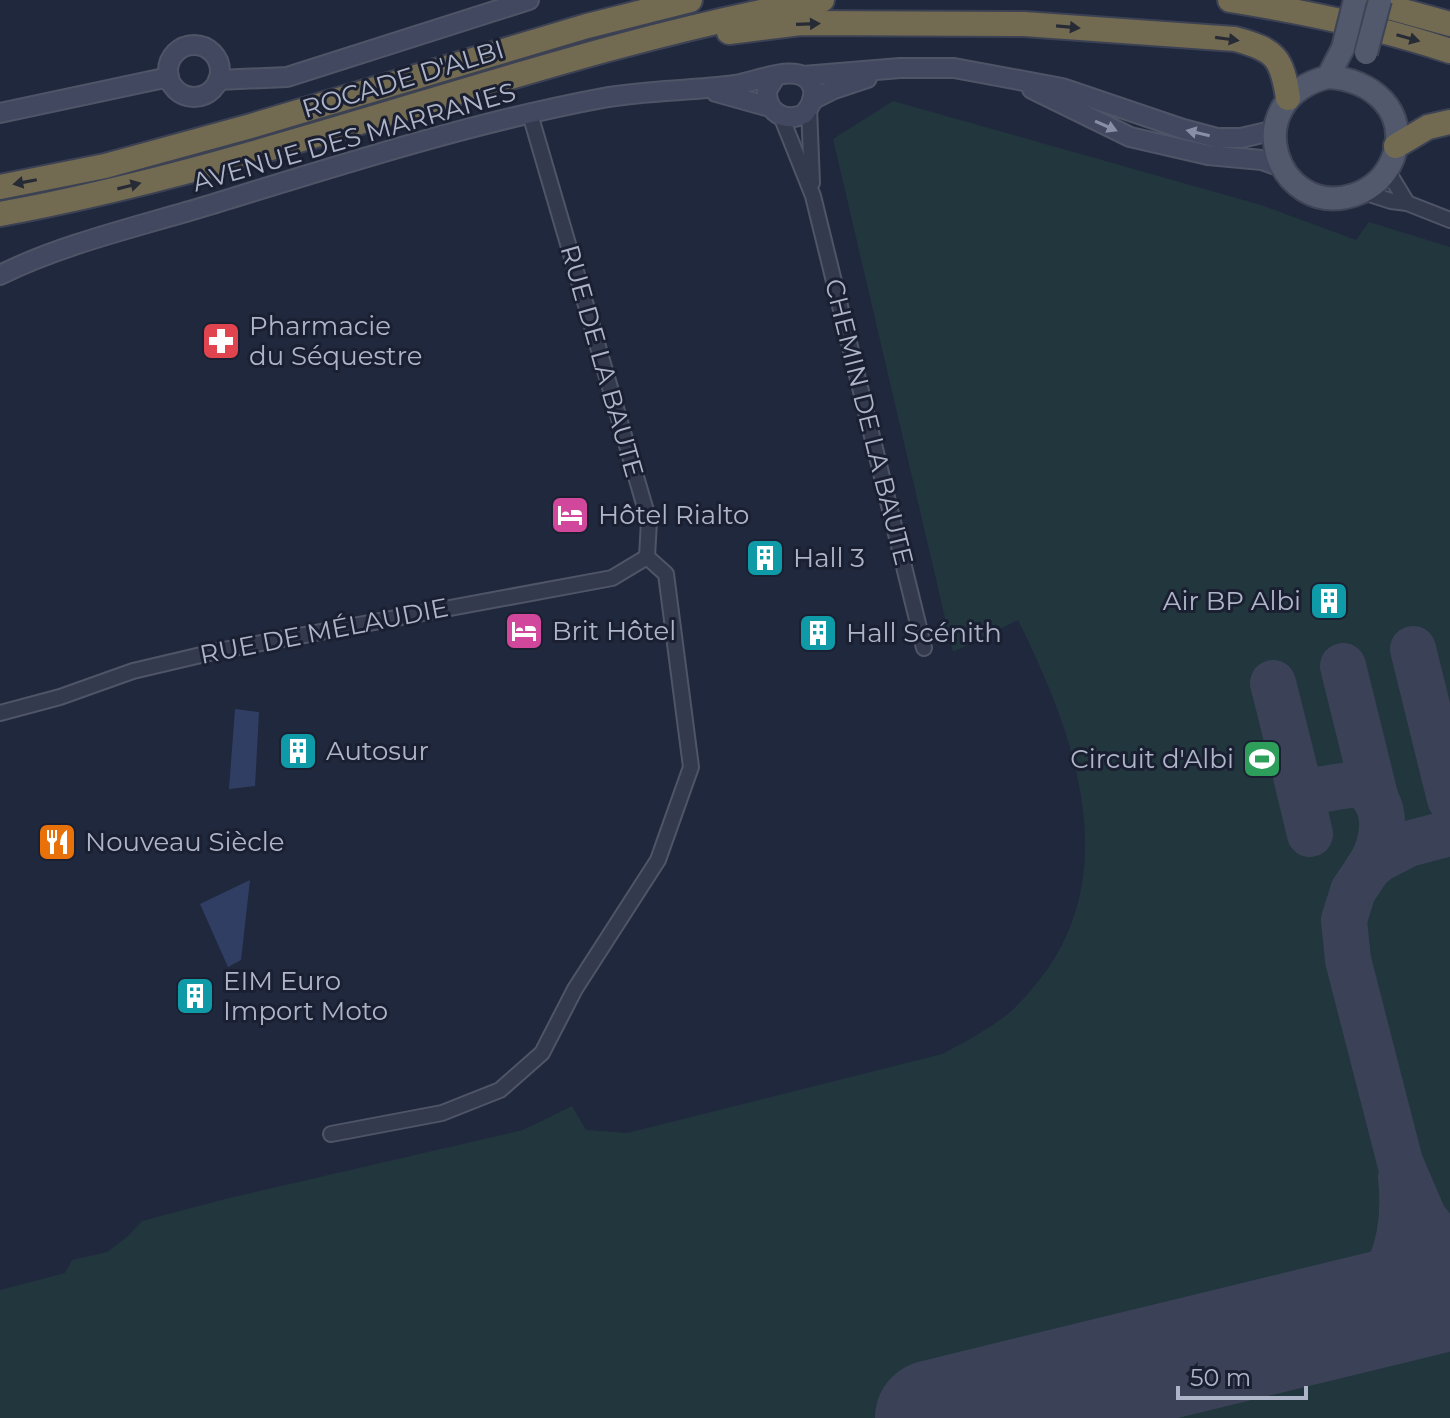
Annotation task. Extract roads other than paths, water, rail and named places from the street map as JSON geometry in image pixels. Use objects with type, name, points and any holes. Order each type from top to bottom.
[{"type":"highway","points":[[105,166],[629,0]]},
{"type":"highway","name":"ROCADE D'ALBI","points":[[0,187],[105,166],[587,26],[690,0]]},
{"type":"highway","name":"ROCADE D'ALBI","points":[[0,214],[192,170],[662,34],[758,11],[822,0]]},
{"type":"highway","points":[[1230,0],[1311,13],[1406,36],[1450,51]]},
{"type":"highway","points":[[1363,0],[1450,24]]},
{"type":"highway","points":[[511,76],[652,50],[727,32],[801,23],[1024,24],[1235,39],[1261,46],[1284,69],[1288,98]]},
{"type":"highway","points":[[1396,146],[1428,127],[1450,122]]},
{"type":"main road","points":[[1328,77],[1343,48],[1355,0]]},
{"type":"main road","points":[[1369,86],[1366,53],[1380,0]]},
{"type":"main road","points":[[1328,77],[1350,78],[1369,86],[1391,112],[1396,129],[1396,146],[1387,170],[1363,192],[1345,198],[1326,198],[1293,182],[1282,167],[1275,149],[1279,113],[1288,98],[1300,88],[1328,77]]},
{"type":"street","points":[[218,80],[287,77],[529,0]]},
{"type":"street","points":[[196,45],[210,51],[219,64],[218,80],[208,93],[192,97],[177,91],[169,77],[170,61],[180,49],[196,45]]},
{"type":"street","points":[[811,104],[812,86],[794,72],[776,76],[767,90],[775,112],[796,117],[834,89],[900,68]]},
{"type":"street","points":[[803,76],[900,68],[954,68],[1062,88],[1217,138],[1241,138],[1275,130]]},
{"type":"street","name":"AVENUE DES MARRANES","points":[[0,275],[23,264],[331,168],[530,114],[653,90],[705,89],[776,76]]},
{"type":"street","points":[[0,113],[169,77]]},
{"type":"street","points":[[1012,78],[1130,137],[1208,155],[1262,160],[1282,167]]},
{"type":"street","name":"AVENUE DES MARRANES","points":[[705,89],[775,112]]},
{"type":"street","name":"CHEMIN DE LA BAUTE","points":[[811,104],[813,196]]},
{"type":"street","name":"CHEMIN DE LA BAUTE","points":[[775,112],[813,196],[924,648]]},
{"type":"street","name":"RUE DE LA BAUTE","points":[[530,114],[649,521],[647,557]]},
{"type":"street","points":[[1387,170],[1407,203]]},
{"type":"street","points":[[1363,192],[1407,203],[1450,220]]},
{"type":"street","name":"AVENUE DES MARRANES","points":[[0,265],[23,264]]},
{"type":"street","points":[[331,1134],[442,1113],[500,1090],[542,1053],[575,989],[658,860],[691,767],[666,574],[647,557]]},
{"type":"street","name":"RUE DE MÉLAUDIE","points":[[0,713],[60,697],[133,671],[218,651],[490,598],[612,578],[647,557]]},
{"type":"water","points":[[235,709],[259,712],[255,786],[229,789]]},
{"type":"water","points":[[250,880],[241,960],[228,967],[200,904]]},
{"type":"place","name":"Pharmacie du Séquestre","points":[[221,341]]},
{"type":"place","name":"Hôtel Rialto","points":[[570,515]]},
{"type":"place","name":"Hall 3","points":[[765,558]]},
{"type":"place","name":"Air BP Albi","points":[[1329,601]]},
{"type":"place","name":"Brit Hôtel","points":[[524,631]]},
{"type":"place","name":"Hall Scénith","points":[[818,633]]},
{"type":"place","name":"Autosur","points":[[298,751]]},
{"type":"place","name":"Circuit d'Albi","points":[[1262,759]]},
{"type":"place","name":"Nouveau Siècle","points":[[57,842]]},
{"type":"place","name":"EIM Euro Import Moto","points":[[195,996]]}]
